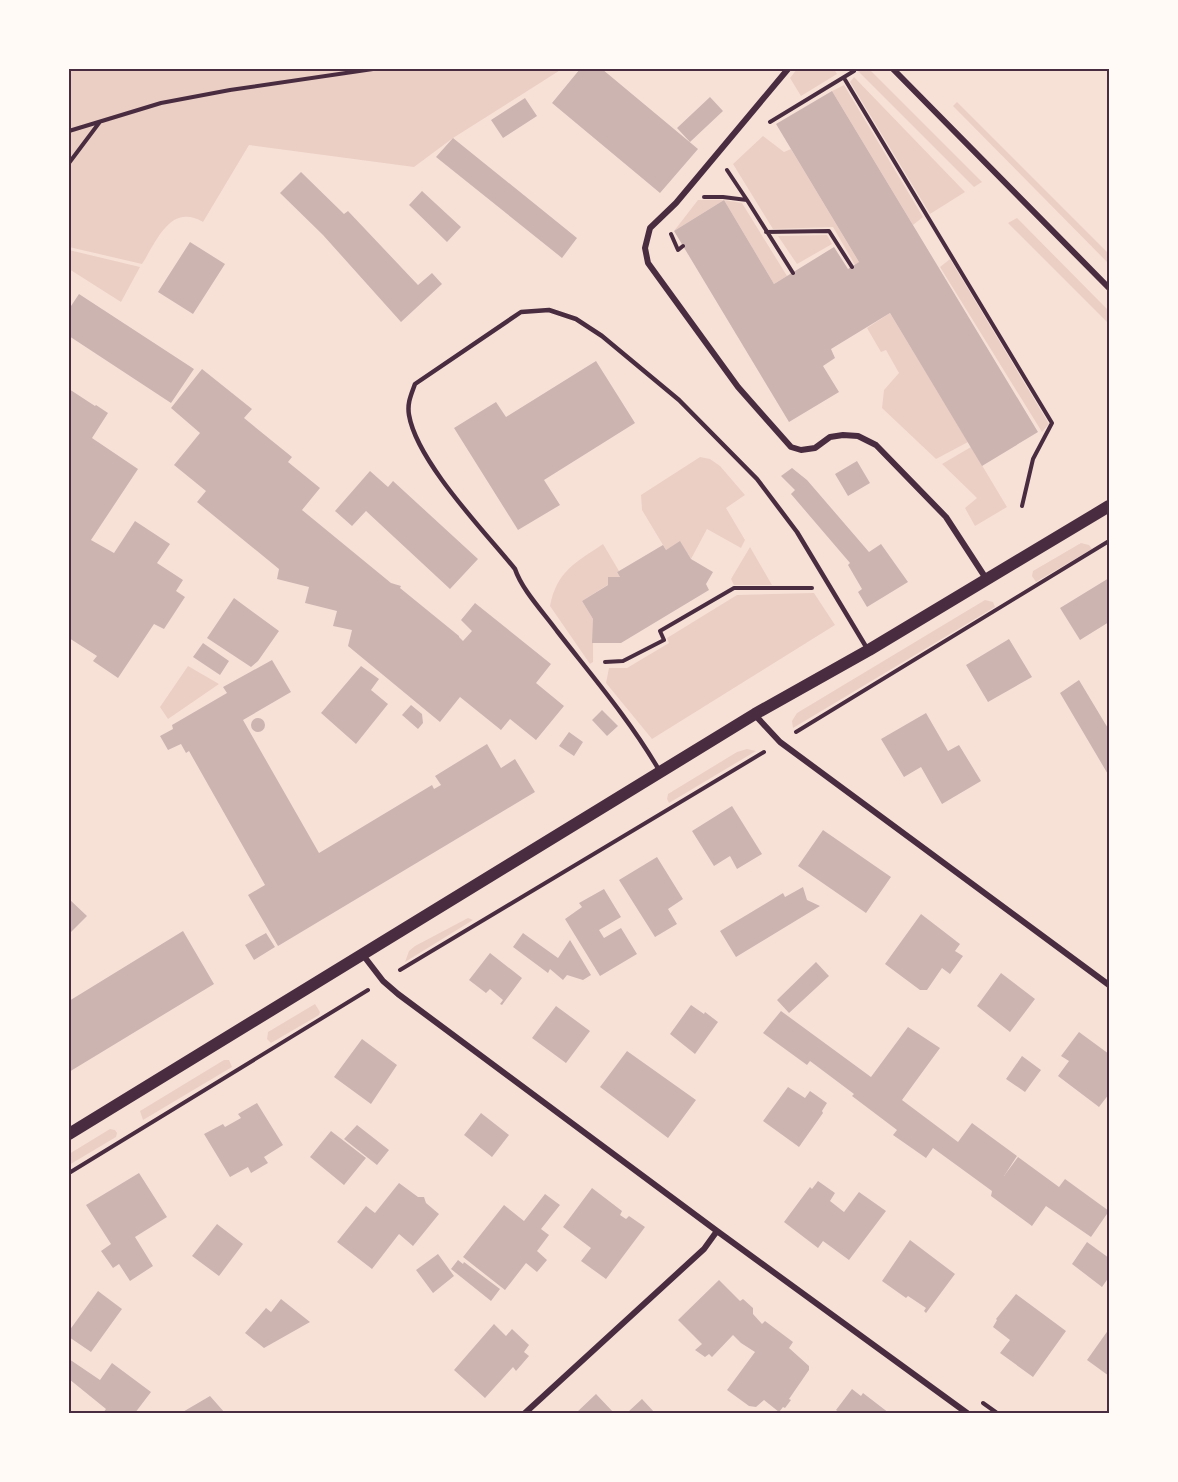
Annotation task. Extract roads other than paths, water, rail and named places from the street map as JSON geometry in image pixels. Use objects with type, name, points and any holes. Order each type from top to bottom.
[{"type":"main road","points":[[69,1134],[754,714],[869,650],[1109,506]]},
{"type":"street","points":[[788,69],[676,202],[650,228],[645,248],[648,263],[738,387],[791,447],[801,450],[815,448],[830,437],[843,435],[858,436],[876,445],[946,517],[987,580]]},
{"type":"street","points":[[898,71],[1109,288]]},
{"type":"street","points":[[754,714],[780,742],[1109,985]]},
{"type":"street","points":[[363,954],[383,981],[408,1001],[717,1232],[967,1413]]},
{"type":"street","points":[[525,1413],[695,1256],[717,1232]]},
{"type":"lane","points":[[660,772],[645,745],[541,610],[515,569],[440,477],[419,443],[409,416],[409,399],[415,384],[521,312],[549,310],[576,319],[602,336],[679,400],[757,479],[797,532],[869,650]]}]
